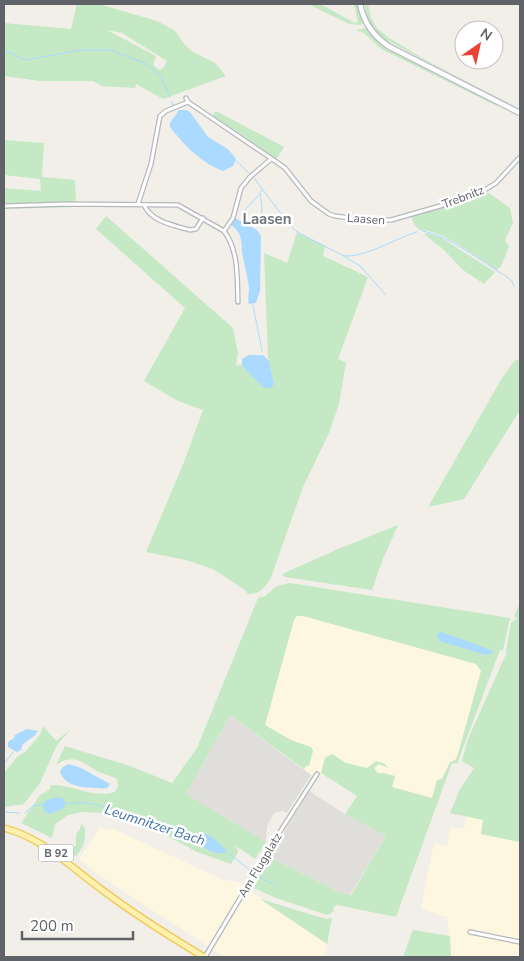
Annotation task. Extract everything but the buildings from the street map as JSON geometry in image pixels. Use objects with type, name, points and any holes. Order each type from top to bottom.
[{"type":"main road","name":"B 92","points":[[4,828],[25,835],[46,846],[123,905],[205,957]]},
{"type":"street","points":[[360,4],[368,26],[388,46],[520,113]]},
{"type":"street","points":[[138,204],[151,164],[160,116],[166,111],[188,102],[186,98]]},
{"type":"street","name":"Laasen","points":[[188,102],[285,168],[311,201],[335,216],[391,220],[423,211]]},
{"type":"street","name":"Trebnitz","points":[[423,211],[482,191],[496,183],[520,156]]},
{"type":"street","points":[[224,231],[233,218],[241,188],[250,177],[271,159]]},
{"type":"street","points":[[4,206],[138,204],[178,206],[203,218],[224,231],[229,237],[237,265],[238,302]]},
{"type":"street","points":[[144,205],[147,212],[154,217],[190,230],[196,229],[203,218]]},
{"type":"street","name":"Am Flugplatz","points":[[205,957],[276,838],[317,774]]},
{"type":"street","points":[[470,932],[520,942]]},
{"type":"shaded area","points":[[267,599],[500,650],[457,764],[452,762],[429,823],[328,761],[309,791],[345,814],[350,895],[341,893],[269,857],[249,890],[327,944],[324,957],[224,957],[99,875],[79,859],[100,828],[116,830],[221,879],[245,884],[261,855],[313,776],[230,715]]},
{"type":"shaded area","points":[[230,715],[311,775],[287,813],[283,811],[274,813],[267,826],[266,842],[186,794]]},
{"type":"shaded area","points":[[309,791],[345,814],[386,836],[350,895],[341,893],[269,857]]},
{"type":"shaded area","points":[[467,816],[484,820],[481,834],[520,842],[520,957],[451,957],[447,917],[421,909],[434,843],[447,846],[451,827],[464,829]]},
{"type":"green space","points":[[77,4],[102,5],[157,21],[174,30],[185,45],[193,52],[215,63],[226,76],[163,99],[136,84],[135,88],[102,86],[93,81],[40,81],[4,76],[4,23],[71,29]],"holes":[[[107,30],[122,33],[167,61],[163,68],[159,70],[153,65],[156,56]]]},
{"type":"green space","points":[[308,4],[320,4],[355,23],[358,22],[354,4],[358,4],[363,23],[361,25],[349,24]]},
{"type":"green space","points":[[365,4],[368,4],[371,18],[377,28],[389,38],[513,106],[384,39],[370,23],[366,14]]},
{"type":"green space","points":[[366,28],[387,48],[497,102],[497,106],[381,49],[364,33],[355,30]]},
{"type":"green space","points":[[216,111],[284,147],[276,160],[241,134],[212,116]]},
{"type":"green space","points":[[4,140],[44,143],[42,177],[75,180],[76,207],[4,209],[4,188],[41,191],[40,179],[4,175]]},
{"type":"green space","points":[[486,191],[510,208],[513,223],[505,240],[509,247],[501,266],[497,270],[448,239],[438,234],[419,230],[411,216],[458,203]]},
{"type":"green space","points":[[106,216],[233,328],[238,353],[236,366],[240,364],[265,388],[274,384],[268,357],[264,253],[287,263],[297,232],[325,246],[323,256],[368,277],[338,359],[346,362],[339,404],[329,433],[303,487],[270,580],[258,592],[248,594],[245,590],[213,569],[186,560],[146,552],[184,462],[203,410],[178,401],[144,381],[185,308],[96,229]]},
{"type":"green space","points":[[427,233],[440,237],[495,272],[484,284],[463,270],[444,250],[424,234]]},
{"type":"green space","points":[[516,359],[520,362],[520,410],[464,499],[428,507],[502,378]]},
{"type":"green space","points":[[398,525],[372,590],[285,577],[282,574],[338,549]]},
{"type":"green space","points":[[290,583],[510,618],[503,650],[500,650],[457,764],[452,763],[396,917],[337,905],[334,907],[333,912],[327,915],[276,898],[251,887],[269,857],[341,893],[351,895],[386,836],[345,814],[357,796],[321,773],[325,758],[332,754],[346,763],[367,768],[376,761],[385,764],[388,768],[379,764],[375,767],[375,770],[378,773],[395,776],[392,787],[432,798],[437,780],[442,779],[450,762],[457,757],[481,671],[476,664],[303,616],[297,616],[294,620],[265,725],[291,740],[311,747],[313,751],[309,766],[306,766],[304,769],[230,715],[186,794],[266,842],[255,859],[236,846],[238,852],[231,864],[197,852],[155,829],[105,813],[83,812],[68,815],[55,824],[52,838],[21,823],[40,795],[49,790],[51,785],[59,785],[98,794],[115,792],[118,786],[117,779],[97,771],[82,762],[73,759],[62,761],[56,765],[65,746],[130,766],[172,783],[197,748],[258,598],[265,596],[277,586]]},
{"type":"green space","points":[[520,603],[520,842],[481,834],[483,820],[450,813],[460,789],[474,768],[462,761],[468,739],[507,652],[511,623],[517,618],[514,616]]},
{"type":"green space","points":[[43,726],[56,741],[71,729],[57,745],[40,783],[24,804],[4,807],[4,773],[18,756],[25,752],[40,735]]},
{"type":"green space","points":[[81,824],[85,828],[85,840],[76,856],[69,853],[76,845],[76,834]]},
{"type":"green space","points":[[260,899],[326,919],[332,918],[327,944]]},
{"type":"green space","points":[[413,930],[450,936],[451,957],[403,957]]},
{"type":"water","points":[[179,110],[190,112],[208,137],[229,150],[236,159],[233,166],[223,171],[215,168],[187,147],[170,127],[170,123]]},
{"type":"water","points":[[235,218],[257,230],[261,236],[260,291],[256,303],[249,304],[248,302],[249,285],[241,240],[238,232],[231,225]]},
{"type":"water","points":[[249,355],[263,355],[269,361],[274,384],[271,388],[264,388],[242,366],[242,359]]},
{"type":"water","points":[[442,632],[491,650],[493,653],[486,655],[439,641],[437,635]]},
{"type":"water","points":[[27,729],[38,731],[23,744],[21,750],[17,752],[8,747],[8,742],[15,735]]},
{"type":"water","points":[[68,764],[79,767],[110,784],[107,788],[102,788],[70,783],[66,781],[60,772]]},
{"type":"water","points":[[59,797],[64,799],[64,808],[50,814],[44,810],[43,804],[49,799]]},
{"type":"water","points":[[203,833],[212,837],[226,850],[224,853],[209,851],[197,842],[198,837]]},
{"type":"waterway","points":[[4,50],[26,60],[80,50],[110,50],[145,63],[161,76],[170,97]]},
{"type":"waterway","points":[[172,102],[173,106]]},
{"type":"waterway","points":[[236,161],[250,174]]},
{"type":"waterway","points":[[254,178],[297,232],[344,256],[362,254],[417,232]]},
{"type":"waterway","points":[[257,224],[262,213],[260,193],[262,190]]},
{"type":"waterway","points":[[241,214],[259,195]]},
{"type":"waterway","points":[[422,231],[443,238],[466,250],[507,277],[514,286]]},
{"type":"waterway","points":[[345,257],[360,266],[386,295]]},
{"type":"waterway","points":[[253,305],[262,351]]},
{"type":"waterway","points":[[4,764],[14,751]]},
{"type":"waterway","name":"Leumnitzer Bach","points":[[65,804],[88,803],[101,806],[128,814],[171,831],[198,837]]},
{"type":"waterway","name":"Leumnitzer Bach","points":[[25,813],[33,806],[43,804]]},
{"type":"waterway","name":"Leumnitzer Bach","points":[[4,812],[19,813]]},
{"type":"waterway","name":"Leumnitzer Bach","points":[[226,851],[251,871]]},
{"type":"waterway","name":"Leumnitzer Bach","points":[[260,877],[274,885]]},
{"type":"district","name":"Laasen","points":[[267,219]]}]
